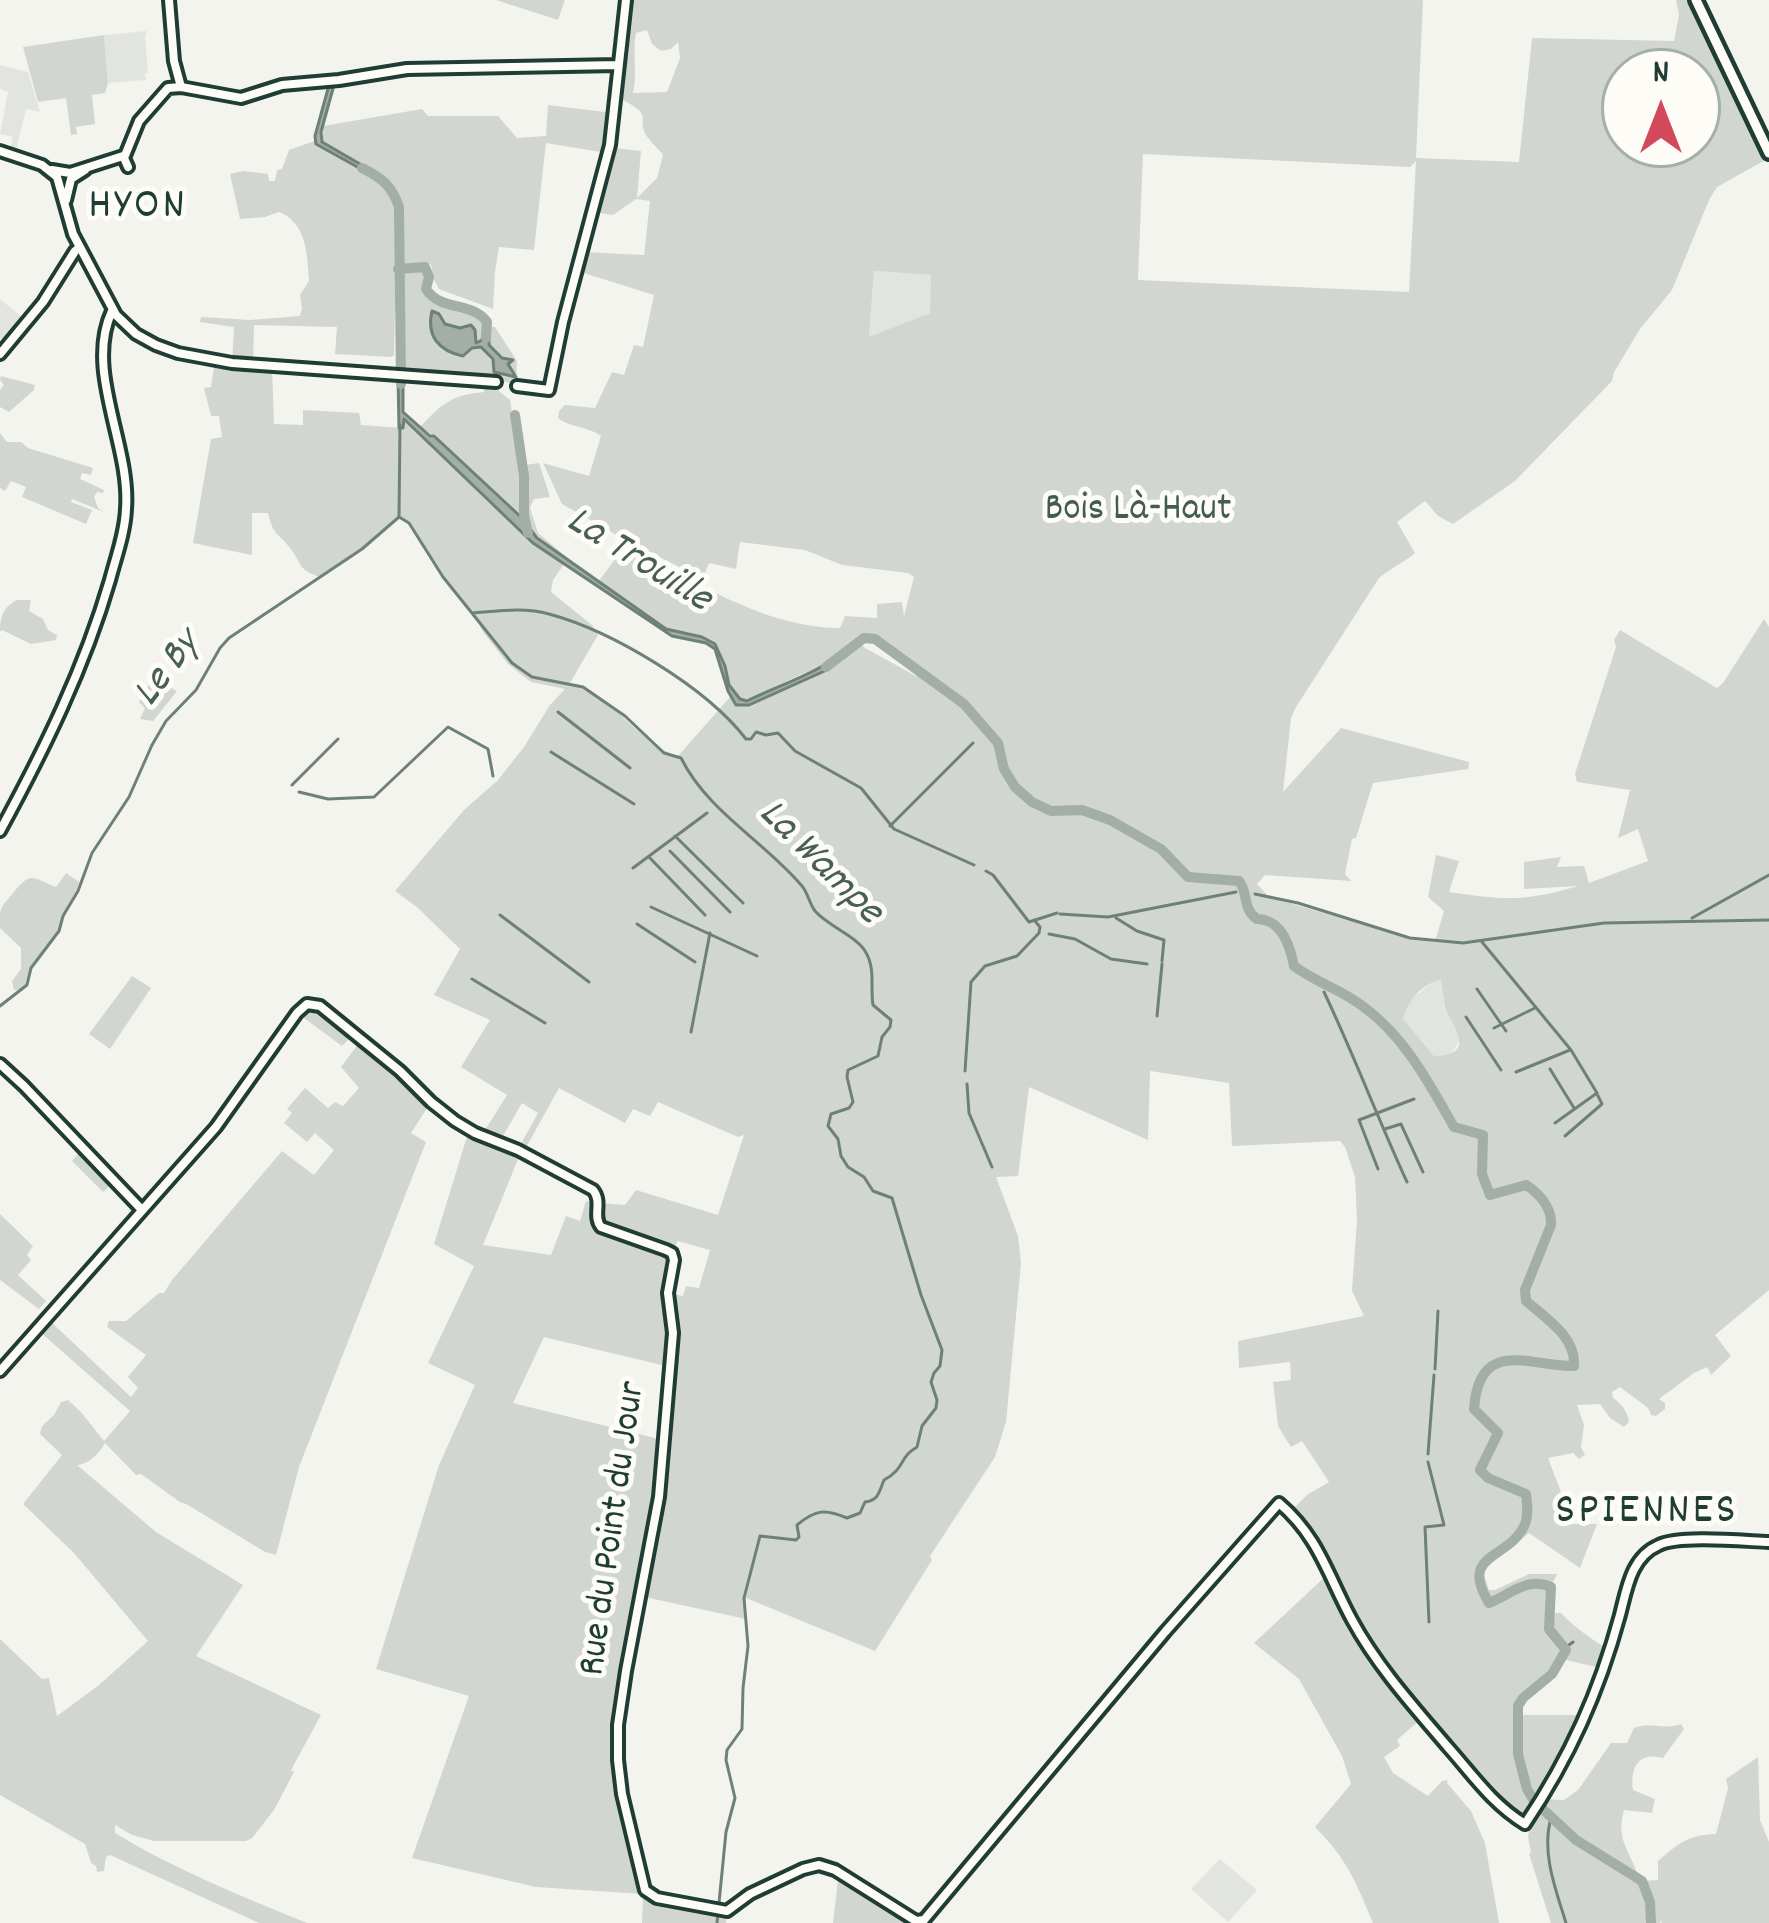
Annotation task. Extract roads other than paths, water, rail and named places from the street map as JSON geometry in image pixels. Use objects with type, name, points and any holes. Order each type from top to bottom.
[{"type":"main road","points":[[1696,0],[1769,153]]},
{"type":"street","points":[[169,0],[181,86]]},
{"type":"street","points":[[517,386],[549,390],[610,145],[626,0]]},
{"type":"street","points":[[0,151],[63,176],[126,160],[140,121],[169,88],[174,61]]},
{"type":"street","points":[[169,88],[181,86],[241,98],[267,88],[407,69],[618,65]]},
{"type":"street","points":[[63,176],[73,234],[113,310],[136,334],[178,353],[206,359],[496,382]]},
{"type":"street","points":[[0,354],[80,247]]},
{"type":"street","points":[[0,831],[73,686],[124,529],[125,475],[101,347],[113,310]]},
{"type":"street","name":"Rue du Point du Jour","points":[[142,1210],[235,1104],[297,1013],[312,1003],[455,1121],[592,1190],[598,1197],[601,1227],[672,1253],[668,1293],[673,1333],[659,1497],[621,1700],[618,1760],[645,1890],[657,1898],[728,1911],[750,1894],[819,1865],[835,1870],[916,1921],[924,1920],[1165,1632],[1280,1503],[1309,1533],[1353,1622],[1387,1674],[1472,1778],[1525,1824],[1597,1691],[1633,1570],[1643,1555],[1672,1541],[1769,1542]]},
{"type":"street","points":[[0,1064],[142,1210],[0,1371]]},
{"type":"waterway","name":"La Trouille","points":[[362,168],[385,183],[399,207],[401,384]]},
{"type":"waterway","name":"La Trouille","points":[[398,269],[425,267],[426,289],[432,296],[481,315],[487,322],[486,338]]},
{"type":"waterway","name":"La Trouille","points":[[515,415],[528,533]]},
{"type":"waterway","name":"Le By","points":[[0,1006],[27,985],[31,968],[59,931],[92,853],[129,797],[152,745],[166,721],[196,690],[220,648],[362,549],[399,517],[400,425]]},
{"type":"waterway","name":"La Wampe","points":[[399,517],[409,523],[443,577],[512,663],[532,677],[583,687],[625,716],[664,753],[681,758],[721,810],[802,886],[815,911],[861,946],[870,964],[873,1005],[891,1020],[878,1056],[848,1070],[853,1102],[831,1114],[828,1126],[848,1167],[864,1177],[873,1191],[892,1198],[942,1350],[931,1382],[936,1408],[922,1426],[917,1447],[860,1513],[847,1518],[816,1513],[797,1525],[796,1540],[760,1536],[744,1598],[748,1646],[742,1729],[727,1750],[735,1798],[726,1832],[717,1923]]},
{"type":"waterway","points":[[473,613],[540,612],[601,633],[683,681],[746,739],[756,732],[778,733],[795,751],[861,788],[894,829],[974,865]]},
{"type":"waterway","name":"La Trouille","points":[[826,667],[864,638],[875,639],[964,704],[998,743],[1004,769],[1032,802],[1051,811],[1082,810],[1110,820],[1161,849],[1188,877],[1239,881],[1252,915],[1272,923],[1283,935],[1294,966],[1376,1017],[1414,1061],[1454,1127],[1483,1135],[1482,1174],[1490,1195],[1526,1185],[1544,1202],[1551,1225],[1525,1290],[1526,1301],[1565,1337],[1574,1366],[1510,1360],[1486,1372],[1478,1386],[1474,1409],[1498,1433],[1480,1470],[1526,1494],[1527,1509],[1518,1536],[1490,1558],[1479,1574],[1489,1603],[1526,1585],[1551,1587],[1549,1629],[1566,1650],[1552,1674],[1518,1706],[1518,1754],[1527,1789],[1576,1840],[1642,1881],[1651,1923]]},
{"type":"waterway","points":[[558,712],[630,768]]},
{"type":"waterway","points":[[299,792],[328,799],[374,797],[448,727],[488,749],[493,776]]},
{"type":"waterway","points":[[292,785],[338,739]]},
{"type":"waterway","points":[[890,826],[973,743]]},
{"type":"waterway","points":[[551,752],[634,804]]},
{"type":"waterway","points":[[633,868],[707,813]]},
{"type":"waterway","points":[[675,836],[743,903]]},
{"type":"waterway","points":[[670,851],[730,912]]},
{"type":"waterway","points":[[649,857],[705,915]]},
{"type":"waterway","points":[[986,871],[1029,922],[1057,913]]},
{"type":"waterway","points":[[1692,918],[1769,875]]},
{"type":"waterway","points":[[1060,914],[1108,917],[1236,892]]},
{"type":"waterway","points":[[1255,894],[1410,938],[1463,943],[1604,923],[1769,920]]},
{"type":"waterway","points":[[651,907],[757,956]]},
{"type":"waterway","points":[[500,915],[589,982]]},
{"type":"waterway","points":[[1116,918],[1164,940],[1162,961]]},
{"type":"waterway","points":[[965,1071],[971,982],[985,966],[1017,956],[1039,933],[1034,920]]},
{"type":"waterway","points":[[637,924],[695,962]]},
{"type":"waterway","points":[[691,1032],[710,933]]},
{"type":"waterway","points":[[1049,934],[1075,939],[1111,959],[1147,964]]},
{"type":"waterway","points":[[1482,942],[1571,1050],[1597,1093],[1555,1123]]},
{"type":"waterway","points":[[1157,1016],[1162,964]]},
{"type":"waterway","points":[[472,979],[545,1023]]},
{"type":"waterway","points":[[1477,989],[1506,1031]]},
{"type":"waterway","points":[[1324,992],[1407,1182]]},
{"type":"waterway","points":[[1494,1028],[1535,1008]]},
{"type":"waterway","points":[[1466,1017],[1501,1070]]},
{"type":"waterway","points":[[1516,1072],[1570,1050]]},
{"type":"waterway","points":[[1550,1069],[1574,1108]]},
{"type":"waterway","points":[[967,1084],[969,1113],[992,1167]]},
{"type":"waterway","points":[[1565,1136],[1602,1104],[1597,1094]]},
{"type":"waterway","points":[[1378,1169],[1359,1120],[1414,1099]]},
{"type":"waterway","points":[[1385,1129],[1401,1124],[1423,1172]]},
{"type":"waterway","points":[[1435,1369],[1438,1311]]},
{"type":"waterway","points":[[1428,1454],[1434,1375]]},
{"type":"waterway","points":[[1428,1462],[1444,1525],[1425,1527],[1429,1622]]},
{"type":"waterway","points":[[1565,1648],[1573,1642]]},
{"type":"waterway","points":[[1551,1818],[1549,1858],[1566,1923]]},
{"type":"district","name":"HYON","points":[[138,210]]},
{"type":"district","name":"SPIENNES","points":[[1647,1515]]},
{"type":"park label","name":"Bois Là-Haut","points":[[1138,513]]}]
